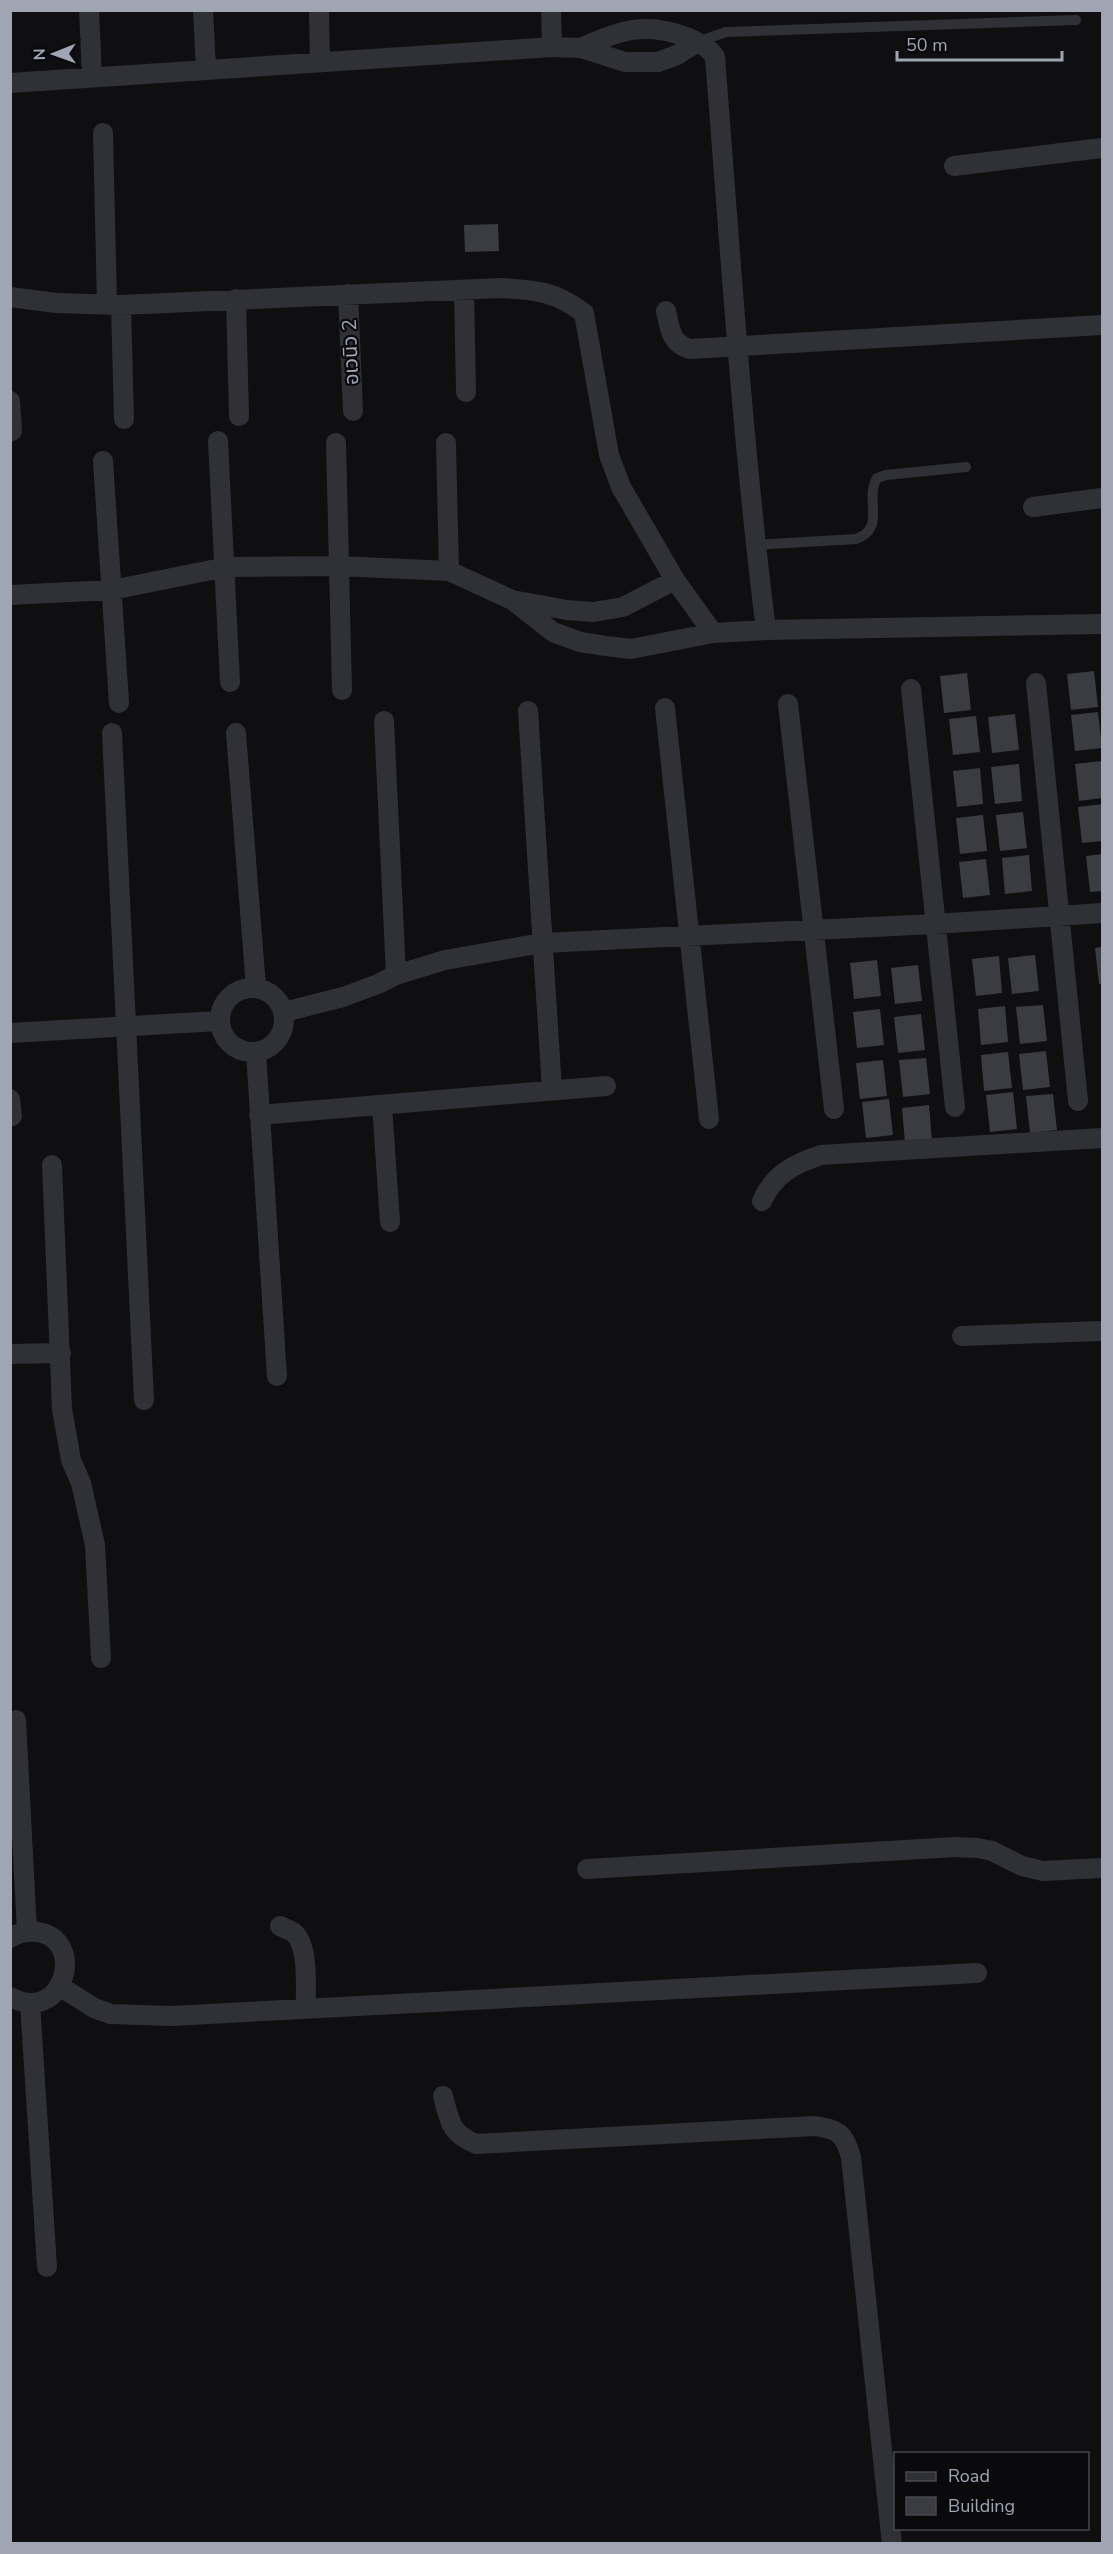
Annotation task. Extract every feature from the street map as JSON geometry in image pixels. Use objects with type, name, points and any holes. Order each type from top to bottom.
[{"type":"street","points":[[89,10],[92,77]]},
{"type":"street","points":[[203,10],[207,70]]},
{"type":"street","points":[[319,10],[320,62]]},
{"type":"street","points":[[551,10],[552,47]]},
{"type":"street","points":[[580,48],[616,32],[645,28],[670,31],[697,42],[707,47],[715,57],[737,346],[755,545],[766,630]]},
{"type":"street","points":[[10,83],[552,47],[580,48],[625,62],[658,62],[677,55],[697,42]]},
{"type":"street","points":[[103,133],[124,419]]},
{"type":"street","points":[[954,166],[1102,148]]},
{"type":"street","points":[[10,297],[56,303],[114,304],[500,288],[538,290],[564,299],[584,313],[609,455],[621,487],[675,580],[713,633]]},
{"type":"street","points":[[464,290],[466,392]]},
{"type":"street","name":"อเวนิว 2","points":[[348,294],[352,411]]},
{"type":"street","points":[[236,299],[239,416]]},
{"type":"street","points":[[666,312],[673,339],[681,346],[690,349],[1102,325]]},
{"type":"street","points":[[10,401],[12,431]]},
{"type":"street","points":[[218,441],[230,682]]},
{"type":"street","points":[[336,443],[342,690]]},
{"type":"street","points":[[446,443],[449,571]]},
{"type":"street","points":[[104,461],[119,703]]},
{"type":"street","points":[[1033,507],[1102,498]]},
{"type":"street","points":[[10,595],[112,590],[226,567],[339,566],[449,571],[512,600],[553,632],[580,642],[631,649],[713,633],[766,630],[1102,624]]},
{"type":"street","points":[[512,600],[567,610],[593,612],[624,607],[675,580]]},
{"type":"street","points":[[1036,683],[1078,1101]]},
{"type":"street","points":[[911,689],[955,1107]]},
{"type":"street","points":[[788,704],[834,1109]]},
{"type":"street","points":[[665,708],[688,936],[710,1119]]},
{"type":"street","points":[[528,711],[552,1090]]},
{"type":"street","points":[[384,722],[396,975]]},
{"type":"street","points":[[112,733],[144,1400]]},
{"type":"street","points":[[236,733],[256,987]]},
{"type":"street","points":[[284,1012],[344,997],[396,975],[445,960],[543,943],[935,924],[1102,913]]},
{"type":"street","points":[[256,987],[274,995],[284,1012],[285,1026],[279,1038],[269,1048],[256,1052],[243,1052],[231,1045],[223,1034],[219,1021],[222,1007],[230,996],[242,988],[256,987]]},
{"type":"street","points":[[10,1033],[219,1021]]},
{"type":"street","points":[[256,1052],[278,1376]]},
{"type":"street","points":[[259,1115],[606,1086]]},
{"type":"street","points":[[382,1105],[390,1222]]},
{"type":"street","points":[[762,1201],[769,1186],[782,1173],[801,1161],[821,1155],[1102,1138]]},
{"type":"street","points":[[52,1165],[62,1409],[71,1460],[81,1483],[95,1545],[101,1658]]},
{"type":"street","points":[[963,1336],[1102,1331]]},
{"type":"street","points":[[10,1354],[61,1353]]},
{"type":"street","points":[[10,1997],[30,2004],[48,1999],[61,1987],[66,1971],[65,1955],[56,1942],[43,1933],[19,1934],[16,1720]]},
{"type":"street","points":[[587,1869],[955,1847],[992,1851],[1022,1866],[1043,1871],[1102,1868]]},
{"type":"street","points":[[280,1926],[293,1932],[301,1944],[304,1955],[306,2009]]},
{"type":"street","points":[[61,1987],[94,2008],[111,2014],[171,2016],[977,1973]]},
{"type":"street","points":[[30,2004],[47,2267]]},
{"type":"street","points":[[443,2097],[452,2128],[461,2138],[476,2144],[815,2126],[834,2129],[846,2139],[851,2157],[891,2544]]},
{"type":"lane","points":[[697,42],[726,32],[1076,20]]},
{"type":"lane","points":[[755,545],[856,538],[867,535],[873,520],[873,489],[877,478],[886,475],[966,467]]},
{"type":"building","points":[[498,224],[499,251],[465,252],[464,225]]},
{"type":"building","points":[[1094,671],[1098,707],[1071,710],[1067,674]]},
{"type":"building","points":[[967,673],[971,710],[944,713],[940,676]]},
{"type":"building","points":[[1098,712],[1102,748],[1075,751],[1071,715]]},
{"type":"building","points":[[1015,714],[1019,750],[992,753],[988,717]]},
{"type":"building","points":[[976,716],[980,752],[953,755],[949,719]]},
{"type":"building","points":[[1102,761],[1102,798],[1079,801],[1075,764]]},
{"type":"building","points":[[1019,764],[1022,801],[995,804],[991,767]]},
{"type":"building","points":[[980,768],[983,804],[957,807],[953,771]]},
{"type":"building","points":[[1102,804],[1102,841],[1082,843],[1078,807]]},
{"type":"building","points":[[1023,812],[1027,848],[1000,851],[996,815]]},
{"type":"building","points":[[983,815],[987,851],[960,854],[956,818]]},
{"type":"building","points":[[1102,854],[1102,891],[1090,892],[1086,856]]},
{"type":"building","points":[[1029,855],[1032,891],[1005,894],[1002,858]]},
{"type":"building","points":[[986,859],[990,895],[963,898],[959,862]]},
{"type":"building","points":[[1102,947],[1102,984],[1099,984],[1095,948]]},
{"type":"building","points":[[1035,955],[1039,991],[1012,994],[1008,958]]},
{"type":"building","points":[[999,956],[1002,993],[976,996],[972,959]]},
{"type":"building","points":[[877,960],[881,996],[854,999],[850,963]]},
{"type":"building","points":[[918,965],[922,1001],[895,1004],[891,968]]},
{"type":"building","points":[[1043,1005],[1047,1041],[1020,1044],[1016,1007]]},
{"type":"building","points":[[1005,1006],[1008,1042],[981,1045],[978,1009]]},
{"type":"building","points":[[880,1009],[884,1045],[857,1048],[853,1012]]},
{"type":"building","points":[[921,1014],[925,1050],[898,1053],[894,1017]]},
{"type":"building","points":[[1046,1051],[1050,1087],[1023,1090],[1019,1054]]},
{"type":"building","points":[[1008,1052],[1012,1088],[984,1091],[981,1055]]},
{"type":"building","points":[[926,1058],[930,1094],[903,1097],[899,1060]]},
{"type":"building","points":[[883,1060],[887,1096],[860,1099],[856,1063]]},
{"type":"building","points":[[1013,1092],[1017,1129],[990,1132],[986,1095]]},
{"type":"building","points":[[1053,1094],[1057,1130],[1030,1133],[1026,1096]]},
{"type":"building","points":[[889,1099],[893,1135],[866,1138],[862,1102]]},
{"type":"building","points":[[929,1105],[932,1141],[905,1143],[902,1108]]}]
